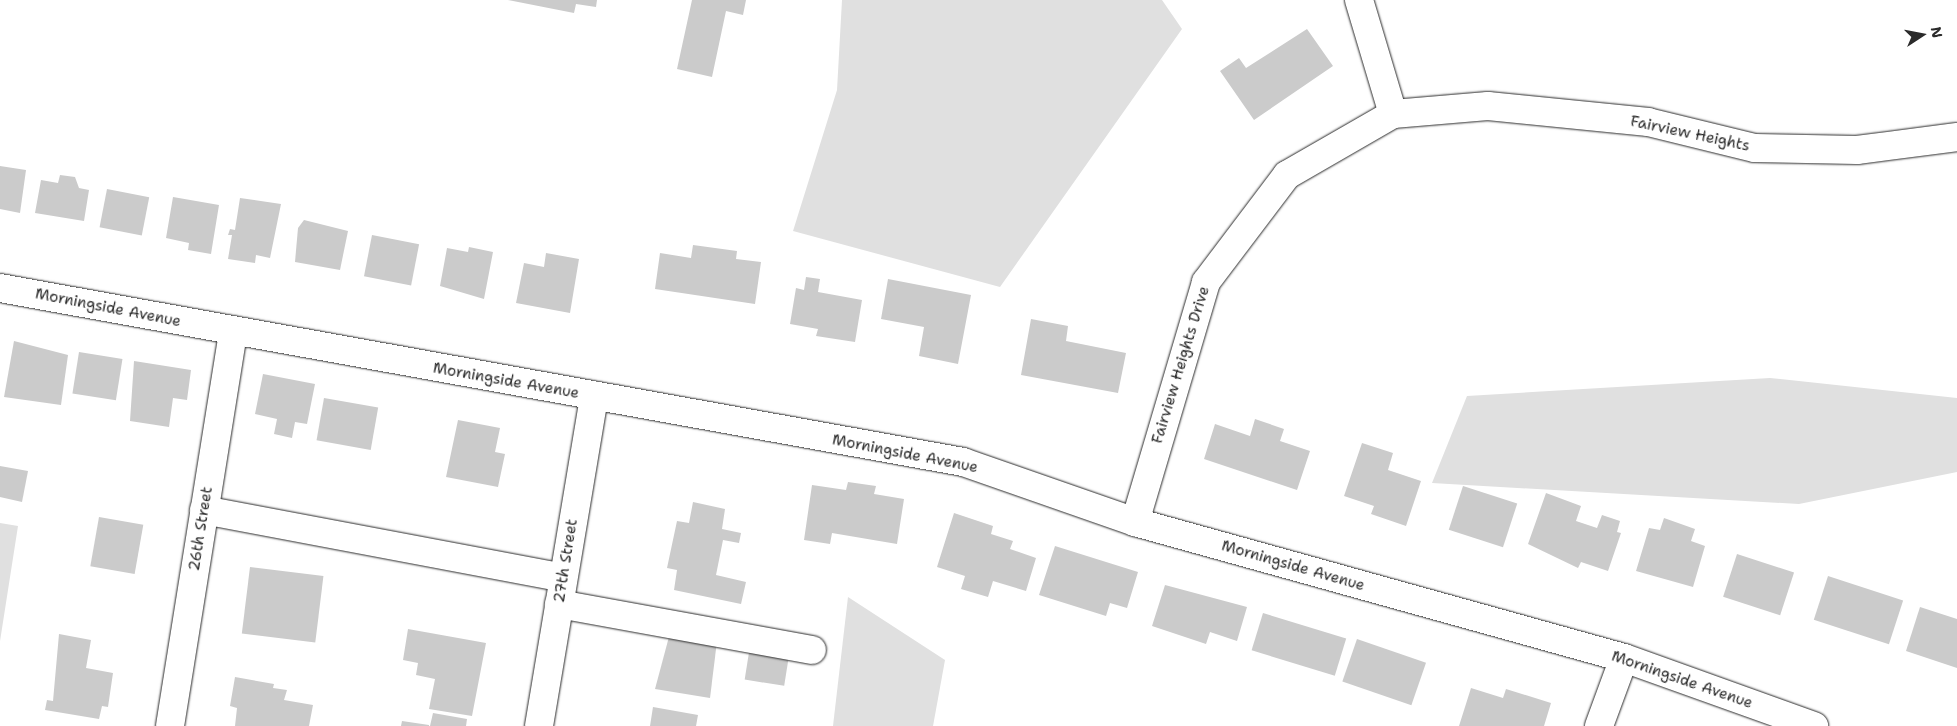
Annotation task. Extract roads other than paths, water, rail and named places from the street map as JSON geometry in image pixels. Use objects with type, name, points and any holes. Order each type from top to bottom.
[{"type":"street","points":[[1359,0],[1394,114]]},
{"type":"street","name":"Fairview Heights","points":[[1394,114],[1488,106],[1648,122],[1755,148],[1857,150],[1957,137]]},
{"type":"street","name":"Fairview Heights Drive","points":[[1135,522],[1206,282],[1287,175],[1394,114]]},
{"type":"street","name":"Morningside Avenue","points":[[0,288],[233,332],[964,462],[1135,522],[1624,658],[1814,726]]},
{"type":"street","name":"26th Street","points":[[170,726],[233,332]]},
{"type":"street","name":"27th Street","points":[[539,726],[594,396]]},
{"type":"street","points":[[204,510],[812,650]]},
{"type":"street","points":[[1599,726],[1624,658]]}]
